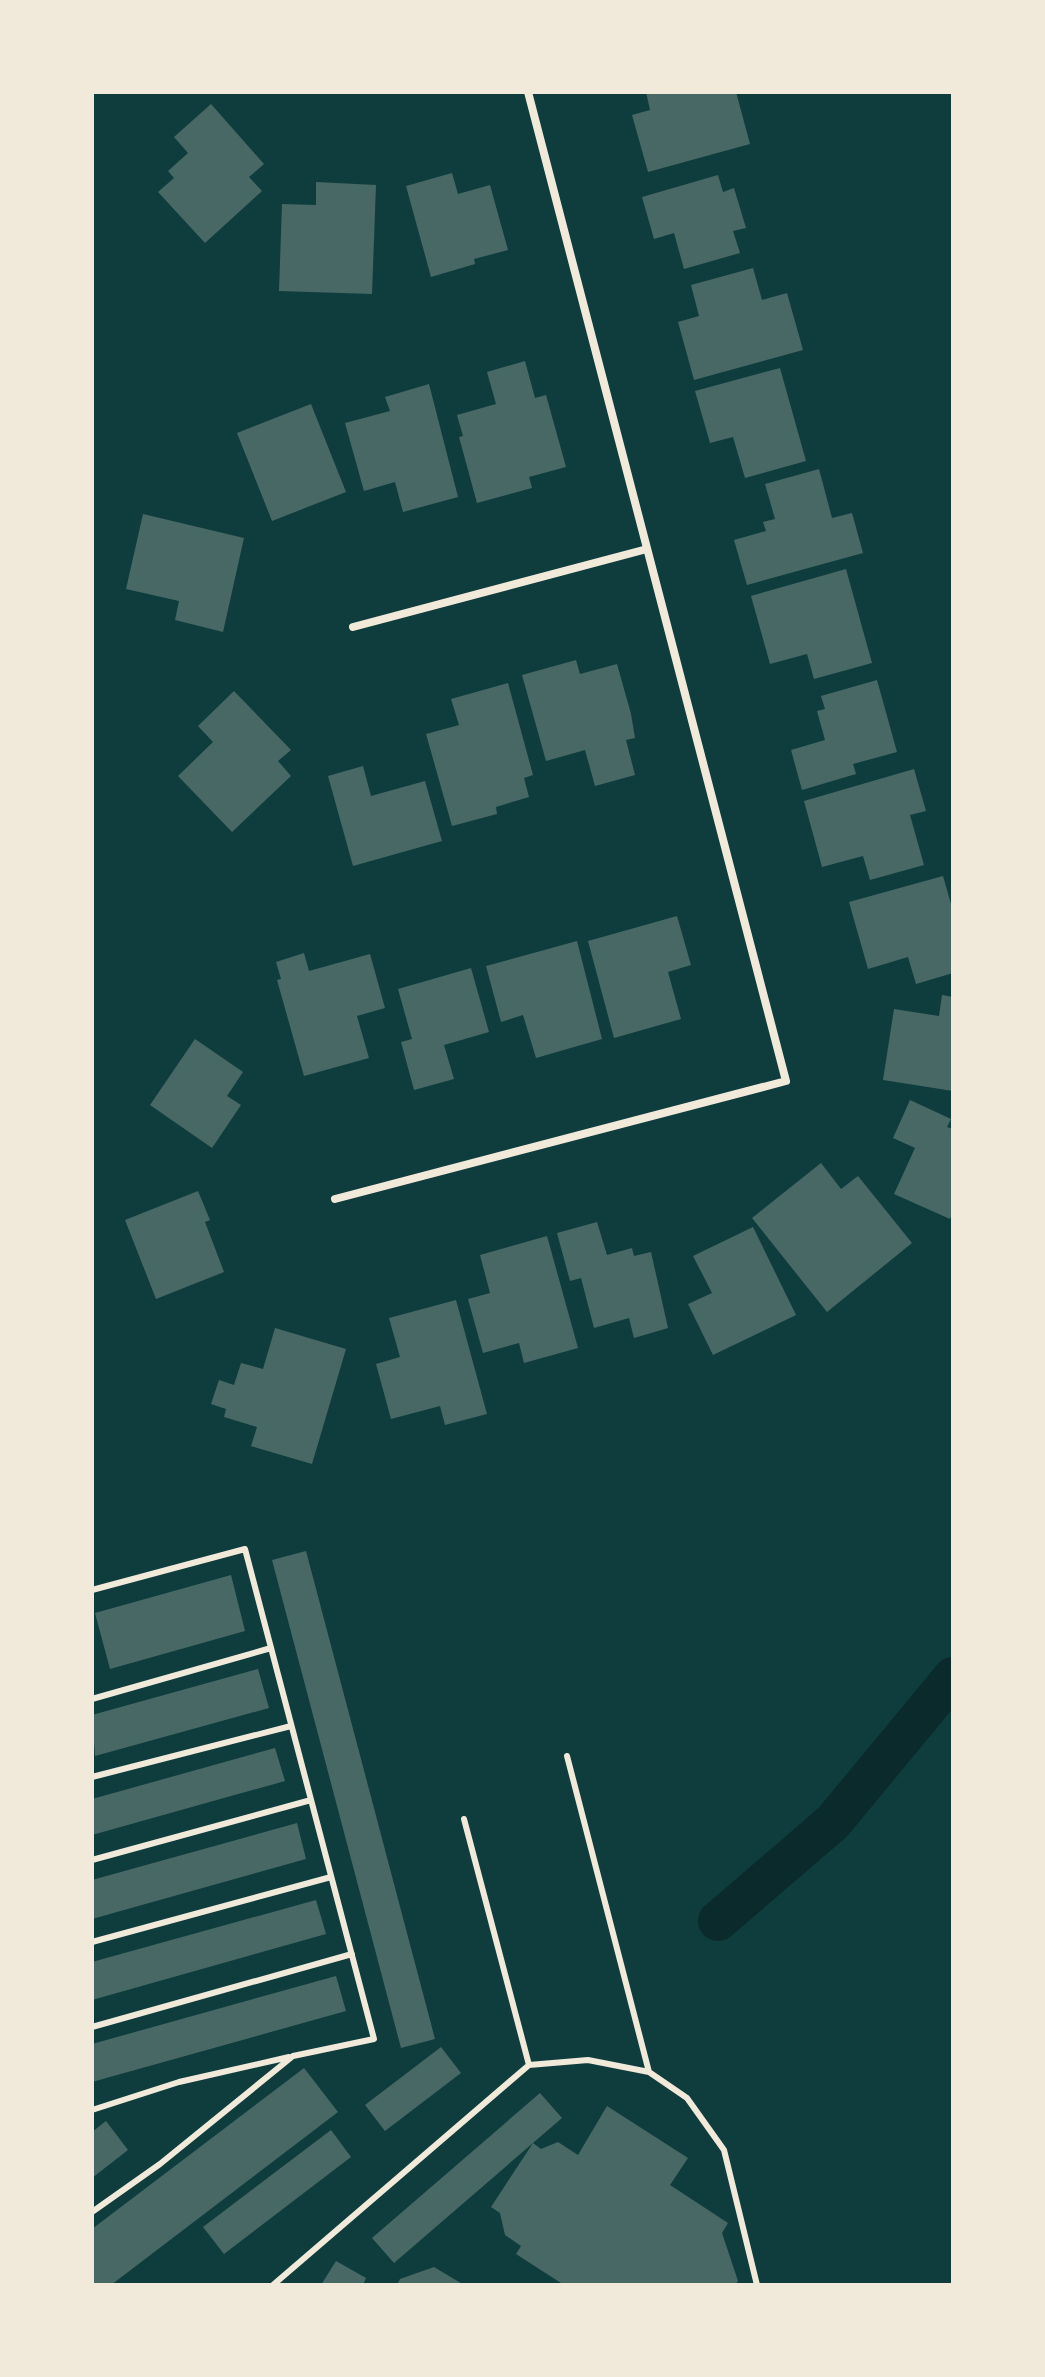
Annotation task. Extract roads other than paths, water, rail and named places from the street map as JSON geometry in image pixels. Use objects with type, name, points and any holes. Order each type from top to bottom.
[{"type":"street","points":[[335,1199],[786,1081],[528,92]]},
{"type":"street","points":[[353,627],[647,549]]},
{"type":"lane","points":[[92,1590],[245,1549],[374,2039],[179,2082],[92,2110]]},
{"type":"lane","points":[[92,1699],[271,1648]]},
{"type":"lane","points":[[92,1777],[291,1726]]},
{"type":"lane","points":[[567,1756],[649,2072]]},
{"type":"lane","points":[[92,1860],[311,1800]]},
{"type":"lane","points":[[464,1819],[529,2065]]},
{"type":"lane","points":[[92,1942],[331,1877]]},
{"type":"lane","points":[[92,2027],[352,1954]]},
{"type":"lane","points":[[92,2212],[160,2164],[293,2056]]},
{"type":"lane","points":[[273,2285],[529,2065],[588,2060],[649,2072],[687,2098],[724,2150],[757,2285]]},
{"type":"waterway","points":[[718,1921],[833,1822],[953,1677]]}]
